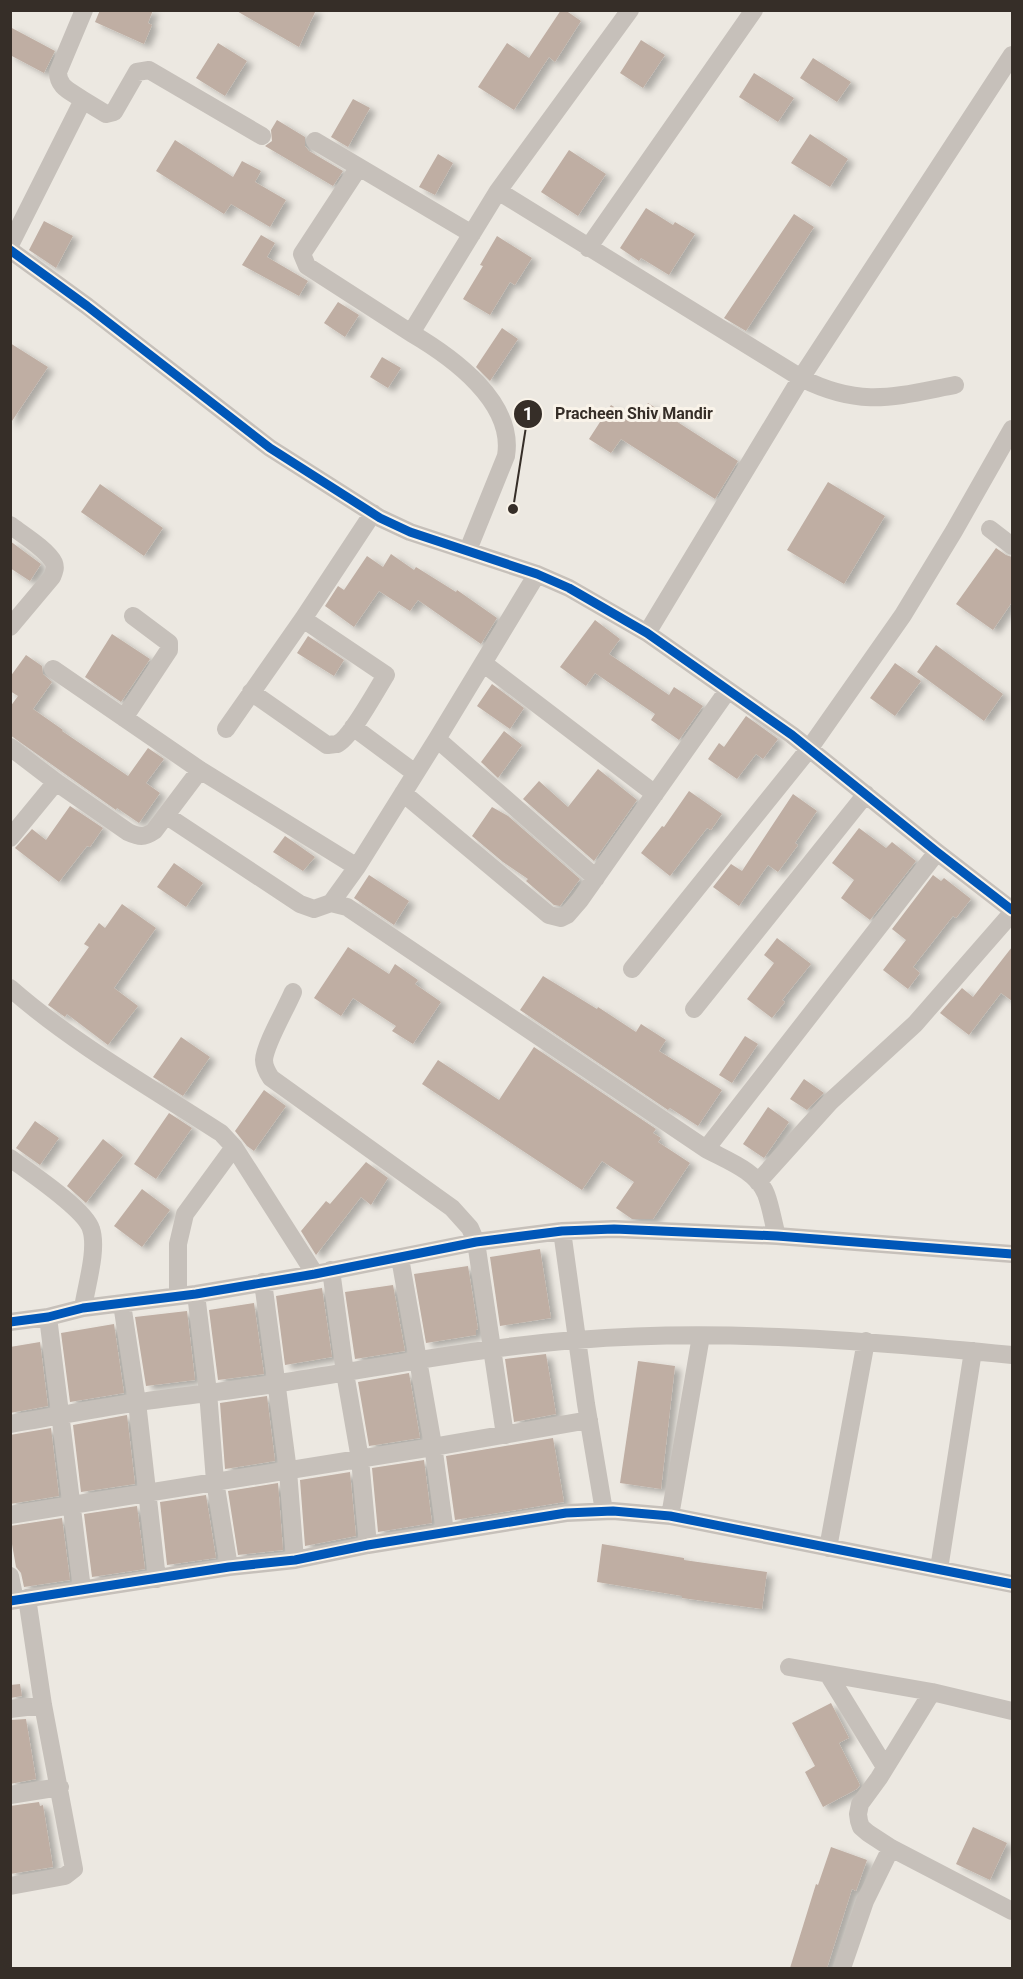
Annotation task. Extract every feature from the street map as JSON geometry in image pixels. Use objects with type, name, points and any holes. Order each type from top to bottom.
[{"type":"street","points":[[84,10],[58,72],[58,81],[62,86],[106,114],[114,112],[136,72],[149,70],[262,136]]},
{"type":"street","points":[[411,333],[498,191],[630,10]]},
{"type":"street","points":[[588,248],[754,10]]},
{"type":"street","points":[[647,633],[801,378],[1012,55]]},
{"type":"street","points":[[83,100],[10,247],[270,448],[373,513],[410,532],[537,574],[569,588],[647,633],[809,749],[1012,911],[922,1017],[831,1101],[758,1182]]},
{"type":"street","points":[[315,141],[472,234]]},
{"type":"street","points":[[359,167],[302,254],[307,266],[465,371],[490,398],[504,425],[506,456],[468,550]]},
{"type":"street","points":[[498,191],[801,378],[822,388],[851,396],[885,398],[955,385]]},
{"type":"street","points":[[632,969],[809,749],[903,615],[1012,429]]},
{"type":"street","points":[[226,729],[373,513]]},
{"type":"street","points":[[10,525],[48,555],[55,569],[52,577],[10,627]]},
{"type":"street","points":[[990,529],[1012,546]]},
{"type":"street","points":[[167,816],[300,904],[314,909],[330,903],[357,867],[403,794],[537,574]]},
{"type":"street","points":[[124,718],[169,650],[168,643],[133,616]]},
{"type":"street","points":[[251,692],[327,745],[336,744],[345,738],[353,727],[386,675],[303,619]]},
{"type":"street","points":[[483,663],[655,795]]},
{"type":"street","points":[[53,669],[200,770],[357,867]]},
{"type":"street","points":[[403,794],[549,915],[555,918],[567,915],[596,878],[728,690]]},
{"type":"street","points":[[353,727],[415,773]]},
{"type":"street","points":[[437,739],[596,878]]},
{"type":"street","points":[[10,747],[56,782],[128,832],[139,837],[154,831],[200,770]]},
{"type":"street","points":[[10,838],[56,782]]},
{"type":"street","points":[[694,1009],[866,795]]},
{"type":"street","points":[[706,1149],[937,852]]},
{"type":"street","points":[[330,903],[354,911],[706,1149],[738,1167],[758,1182],[766,1194],[777,1236]]},
{"type":"street","points":[[10,988],[33,1008],[105,1058],[220,1133],[234,1147],[323,1272],[345,1373],[360,1459],[368,1545]]},
{"type":"street","points":[[293,992],[264,1059],[265,1069],[271,1078],[452,1208],[470,1228],[476,1242],[505,1435]]},
{"type":"street","points":[[229,1567],[215,1481],[208,1392],[178,1244],[185,1214],[234,1147]]},
{"type":"street","points":[[10,1158],[82,1215],[91,1229],[93,1247],[83,1308]]},
{"type":"street","points":[[10,1322],[48,1317],[83,1308],[122,1304],[323,1272],[476,1242],[562,1231],[614,1229],[777,1236],[1012,1254]]},
{"type":"street","points":[[562,1231],[604,1511]]},
{"type":"street","points":[[400,1258],[433,1447],[445,1532]]},
{"type":"street","points":[[263,1282],[288,1471],[295,1560]]},
{"type":"street","points":[[122,1304],[137,1402],[157,1579]]},
{"type":"street","points":[[48,1317],[82,1589]]},
{"type":"street","points":[[670,1516],[700,1336]]},
{"type":"street","points":[[10,1424],[137,1402],[276,1384],[491,1349],[577,1340],[700,1336],[866,1341],[1012,1355]]},
{"type":"street","points":[[828,1548],[866,1341]]},
{"type":"street","points":[[939,1569],[974,1351]]},
{"type":"street","points":[[10,1515],[589,1420]]},
{"type":"street","points":[[17,1600],[229,1567],[295,1560],[368,1545],[566,1513],[604,1511],[670,1516],[1012,1584]]},
{"type":"street","points":[[10,1576],[43,1705],[74,1869],[65,1876],[10,1886]]},
{"type":"street","points":[[789,1667],[932,1692],[1012,1711]]},
{"type":"street","points":[[828,1674],[885,1767]]},
{"type":"street","points":[[932,1692],[860,1804],[858,1814],[861,1827],[891,1848],[1012,1911]]},
{"type":"street","points":[[10,1709],[43,1705]]},
{"type":"street","points":[[10,1796],[60,1787]]},
{"type":"street","points":[[842,1968],[865,1901],[891,1848]]},
{"type":"building","points":[[100,10],[153,10],[148,23],[152,25],[144,44],[95,22]]},
{"type":"building","points":[[235,10],[316,10],[299,47]]},
{"type":"building","points":[[561,10],[565,10],[581,21],[555,62],[549,57],[514,110],[478,87],[507,43],[529,58]]},
{"type":"building","points":[[10,27],[55,51],[44,73],[10,55]]},
{"type":"building","points":[[641,40],[665,55],[643,88],[620,73]]},
{"type":"building","points":[[218,43],[247,61],[225,96],[196,78]]},
{"type":"building","points":[[813,58],[851,82],[837,102],[800,78]]},
{"type":"building","points":[[754,73],[794,98],[778,122],[739,97]]},
{"type":"building","points":[[353,99],[370,108],[348,147],[331,137]]},
{"type":"building","points":[[277,120],[305,137],[305,146],[309,151],[343,171],[333,186],[265,146],[272,141],[271,130]]},
{"type":"building","points":[[810,134],[848,159],[830,187],[791,163]]},
{"type":"building","points":[[175,140],[233,177],[242,161],[261,171],[255,182],[286,200],[270,227],[231,204],[224,214],[156,171]]},
{"type":"building","points":[[569,150],[606,174],[578,216],[541,192]]},
{"type":"building","points":[[438,154],[453,163],[435,195],[419,187]]},
{"type":"building","points":[[646,208],[673,225],[675,222],[695,234],[669,275],[641,258],[639,261],[620,248]]},
{"type":"building","points":[[794,214],[814,227],[746,331],[724,318]]},
{"type":"building","points":[[44,221],[73,236],[56,268],[29,250]]},
{"type":"building","points":[[261,235],[275,243],[267,257],[308,281],[299,296],[242,265]]},
{"type":"building","points":[[497,236],[532,258],[515,285],[510,282],[490,315],[463,299],[483,266],[480,265]]},
{"type":"building","points":[[338,302],[359,315],[345,337],[324,323]]},
{"type":"building","points":[[502,328],[518,339],[490,381],[476,367]]},
{"type":"building","points":[[10,343],[48,367],[10,424]]},
{"type":"building","points":[[382,357],[401,368],[388,388],[370,377]]},
{"type":"building","points":[[648,403],[738,461],[715,499],[621,439],[611,453],[589,439],[611,405],[636,421]]},
{"type":"building","points":[[828,482],[885,516],[844,584],[787,550]]},
{"type":"building","points":[[100,484],[163,528],[144,556],[81,512]]},
{"type":"building","points":[[10,541],[41,564],[30,581],[10,568]]},
{"type":"building","points":[[996,548],[1012,557],[1012,602],[993,630],[956,604]]},
{"type":"building","points":[[391,554],[414,570],[416,567],[456,592],[457,590],[497,618],[481,644],[418,600],[410,611],[379,591],[354,627],[325,606],[338,586],[344,590],[367,556],[383,567]]},
{"type":"building","points":[[595,620],[620,639],[609,654],[669,695],[674,687],[703,706],[679,740],[651,720],[655,714],[595,673],[586,686],[560,667]]},
{"type":"building","points":[[112,634],[150,659],[121,702],[85,677]]},
{"type":"building","points":[[308,636],[344,660],[334,676],[297,653]]},
{"type":"building","points":[[936,645],[1003,694],[984,721],[917,672]]},
{"type":"building","points":[[26,655],[42,666],[43,674],[52,682],[33,709],[62,731],[128,776],[148,748],[164,759],[146,783],[160,793],[139,823],[117,808],[116,810],[10,735],[10,707],[18,696],[10,691],[10,677]]},
{"type":"building","points":[[895,663],[921,681],[895,716],[870,698]]},
{"type":"building","points":[[492,684],[524,708],[510,729],[477,706]]},
{"type":"building","points":[[746,716],[778,739],[763,759],[756,754],[737,779],[708,759],[719,743],[724,747]]},
{"type":"building","points":[[504,731],[522,745],[498,778],[481,762]]},
{"type":"building","points":[[598,769],[637,800],[594,861],[523,799],[539,781],[568,807]]},
{"type":"building","points":[[689,791],[722,814],[711,830],[707,828],[670,876],[641,853],[662,826],[664,827]]},
{"type":"building","points":[[793,794],[817,811],[795,843],[798,845],[778,872],[768,865],[739,906],[713,887],[731,864],[742,871]]},
{"type":"building","points":[[70,806],[103,828],[90,847],[87,846],[59,882],[15,848],[32,829],[46,840]]},
{"type":"building","points":[[492,807],[508,816],[580,879],[560,906],[554,905],[526,881],[528,879],[472,836]]},
{"type":"building","points":[[859,828],[886,848],[892,842],[916,861],[870,920],[841,898],[854,880],[832,863]]},
{"type":"building","points":[[285,836],[315,857],[303,871],[273,852]]},
{"type":"building","points":[[174,863],[203,883],[186,907],[157,887]]},
{"type":"building","points":[[369,875],[409,901],[394,925],[354,898]]},
{"type":"building","points":[[933,875],[941,881],[944,878],[971,899],[956,918],[953,916],[913,967],[920,973],[908,989],[883,970],[906,940],[892,929]]},
{"type":"building","points":[[122,904],[156,928],[114,988],[138,1006],[108,1045],[67,1014],[65,1017],[48,1005],[89,947],[84,944],[99,923],[105,928]]},
{"type":"building","points":[[777,938],[811,964],[782,1000],[785,1002],[772,1018],[747,999],[774,963],[764,955]]},
{"type":"building","points":[[348,947],[389,974],[395,964],[418,980],[415,984],[441,1002],[413,1044],[392,1031],[396,1026],[353,998],[341,1016],[314,998]]},
{"type":"building","points":[[1012,947],[1012,1001],[1001,993],[969,1035],[940,1013],[962,988],[973,997]]},
{"type":"building","points":[[543,976],[597,1009],[598,1007],[636,1032],[641,1024],[666,1040],[659,1051],[722,1090],[698,1126],[670,1108],[668,1110],[520,1010]]},
{"type":"building","points":[[745,1036],[758,1044],[732,1083],[719,1075]]},
{"type":"building","points":[[181,1037],[210,1057],[183,1096],[153,1077]]},
{"type":"building","points":[[534,1047],[656,1129],[653,1133],[661,1138],[658,1142],[690,1163],[653,1219],[632,1219],[616,1208],[634,1182],[602,1161],[582,1190],[422,1084],[438,1060],[499,1100]]},
{"type":"building","points":[[804,1079],[824,1093],[807,1110],[790,1099]]},
{"type":"building","points":[[264,1090],[286,1106],[254,1151],[235,1131]]},
{"type":"building","points":[[768,1107],[789,1122],[764,1158],[743,1144]]},
{"type":"building","points":[[169,1113],[192,1128],[156,1179],[134,1164]]},
{"type":"building","points":[[35,1121],[59,1138],[40,1165],[16,1148]]},
{"type":"building","points":[[103,1139],[123,1155],[86,1203],[67,1186]]},
{"type":"building","points":[[366,1162],[388,1178],[371,1205],[361,1197],[316,1255],[301,1231],[326,1201],[330,1204]]},
{"type":"building","points":[[142,1189],[170,1210],[142,1247],[114,1226]]},
{"type":"building","points":[[540,1249],[551,1318],[500,1326],[490,1257]]},
{"type":"building","points":[[468,1266],[478,1329],[476,1335],[426,1343],[414,1274]]},
{"type":"building","points":[[393,1285],[405,1351],[355,1359],[345,1292]]},
{"type":"building","points":[[322,1288],[332,1357],[285,1365],[276,1296]]},
{"type":"building","points":[[254,1303],[264,1374],[218,1380],[209,1310]]},
{"type":"building","points":[[187,1311],[195,1380],[146,1386],[135,1317]]},
{"type":"building","points":[[114,1324],[124,1393],[70,1402],[61,1333]]},
{"type":"building","points":[[40,1342],[48,1406],[10,1413],[10,1347]]},
{"type":"building","points":[[546,1354],[556,1414],[514,1422],[505,1359]]},
{"type":"building","points":[[638,1361],[675,1366],[661,1489],[620,1483]]},
{"type":"building","points":[[409,1373],[420,1438],[369,1446],[358,1382]]},
{"type":"building","points":[[267,1396],[275,1461],[225,1469],[220,1403]]},
{"type":"building","points":[[127,1415],[135,1484],[81,1492],[73,1425]]},
{"type":"building","points":[[51,1428],[59,1496],[10,1504],[10,1435]]},
{"type":"building","points":[[553,1438],[564,1502],[455,1520],[446,1456]]},
{"type":"building","points":[[424,1460],[432,1523],[378,1532],[372,1468]]},
{"type":"building","points":[[350,1472],[356,1536],[305,1546],[300,1480]]},
{"type":"building","points":[[278,1483],[283,1550],[238,1555],[228,1491]]},
{"type":"building","points":[[206,1495],[216,1558],[167,1565],[160,1502]]},
{"type":"building","points":[[137,1506],[145,1569],[92,1577],[84,1514]]},
{"type":"building","points":[[62,1518],[70,1580],[24,1587],[21,1573],[16,1567],[12,1544],[10,1544],[10,1526]]},
{"type":"building","points":[[602,1544],[684,1558],[684,1560],[767,1572],[762,1609],[682,1598],[682,1596],[597,1582]]},
{"type":"building","points":[[20,1684],[22,1696],[10,1698],[10,1685]]},
{"type":"building","points":[[831,1703],[849,1738],[839,1743],[860,1785],[857,1789],[823,1807],[805,1772],[815,1766],[792,1723]]},
{"type":"building","points":[[26,1719],[36,1779],[10,1784],[10,1720]]},
{"type":"building","points":[[39,1802],[40,1806],[43,1805],[53,1867],[10,1874],[10,1806]]},
{"type":"building","points":[[973,1827],[1007,1843],[990,1880],[956,1864]]},
{"type":"building","points":[[831,1847],[867,1860],[856,1891],[852,1889],[827,1968],[790,1968],[816,1884],[818,1885]]},
{"type":"cycle path","points":[[10,250],[87,306],[270,448],[380,518],[410,532],[537,574],[569,588],[647,633],[792,735],[1012,910]]},
{"type":"cycle path","points":[[10,1322],[48,1317],[83,1308],[196,1294],[315,1274],[476,1242],[562,1231],[614,1229],[777,1236],[1012,1254]]},
{"type":"cycle path","points":[[10,1601],[229,1567],[295,1560],[368,1545],[566,1513],[613,1511],[670,1516],[1012,1584]]},
{"type":"place","name":"Pracheen Shiv Mandir","points":[[513,509]]}]
